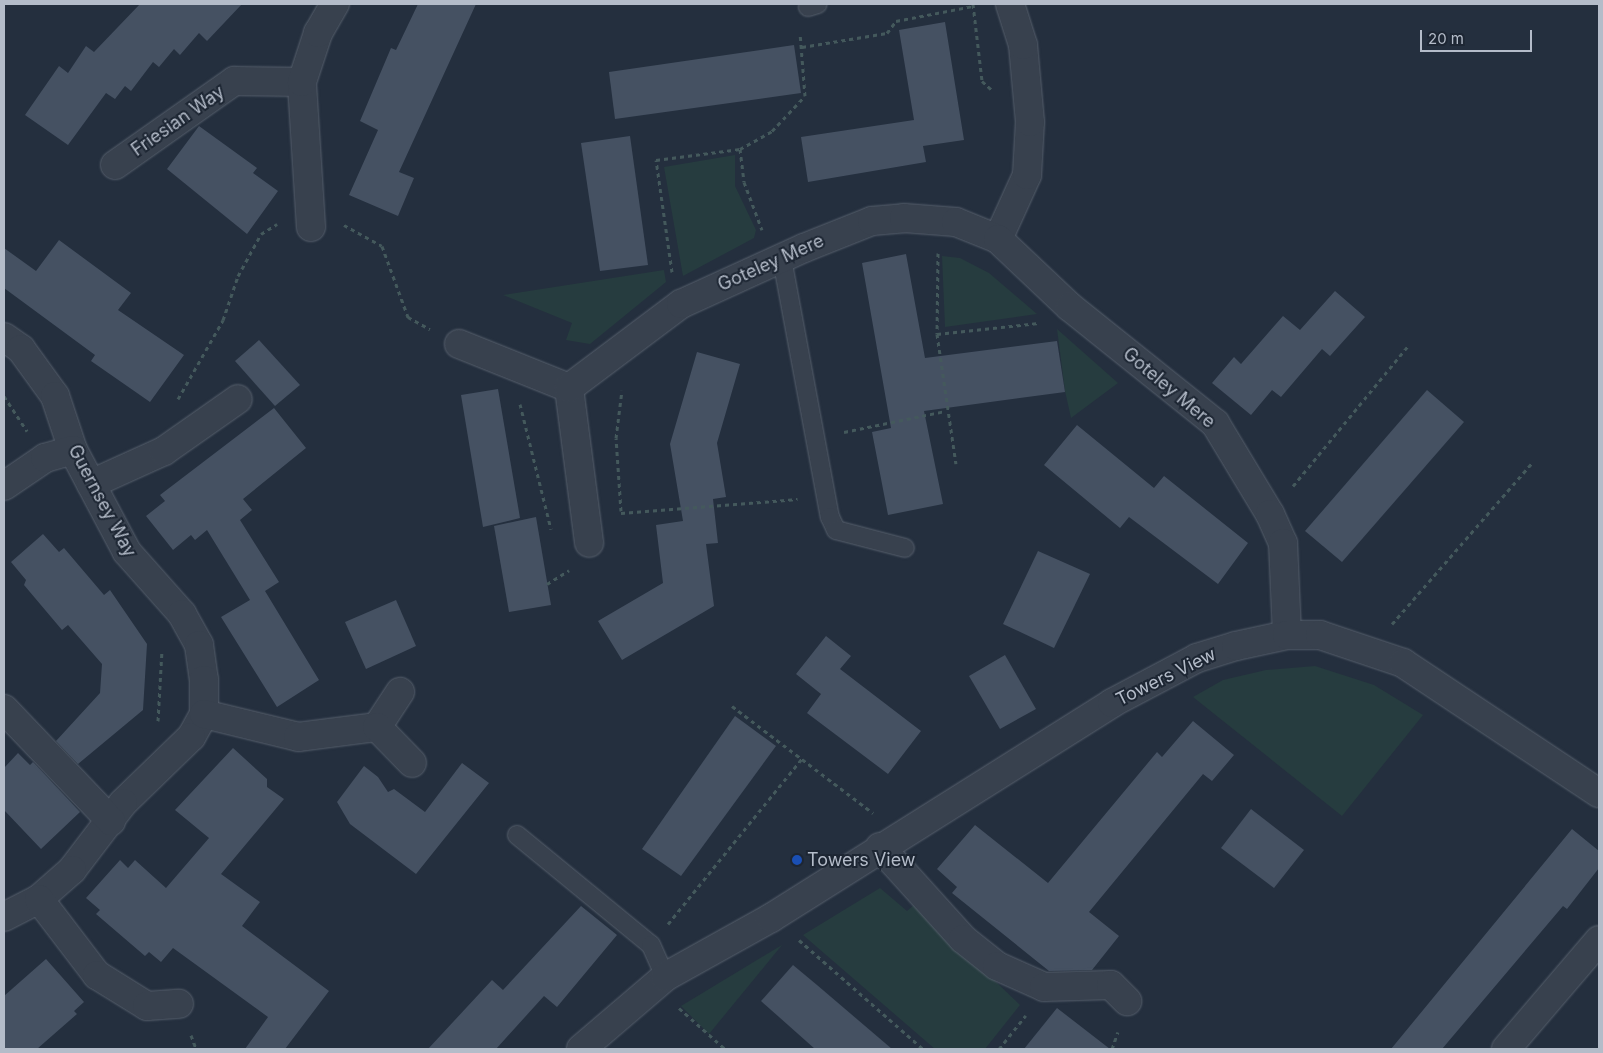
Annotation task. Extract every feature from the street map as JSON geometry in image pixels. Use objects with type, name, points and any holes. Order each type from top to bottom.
[{"type":"street","points":[[311,222],[302,82],[318,34],[334,4]]},
{"type":"street","points":[[998,239],[1027,175],[1030,131],[1029,83],[1010,4]]},
{"type":"street","name":"Friesian Way","points":[[115,165],[234,81],[302,82]]},
{"type":"street","name":"Goteley Mere","points":[[569,388],[680,304],[872,221],[935,220],[998,239],[1070,307],[1215,423],[1270,514],[1283,543],[1287,635]]},
{"type":"street","name":"Guernsey Way","points":[[4,337],[21,349],[55,396],[73,450],[127,552],[186,622],[204,662],[204,714],[191,737],[123,803],[72,870],[40,899],[4,917]]},
{"type":"street","points":[[460,344],[569,388],[589,543]]},
{"type":"street","points":[[91,484],[164,451],[238,399]]},
{"type":"street","points":[[4,486],[45,458],[73,450]]},
{"type":"street","name":"Towers View","points":[[581,1049],[660,982],[771,918],[890,841],[1161,675],[1236,646],[1287,635],[1320,635],[1403,663],[1599,793]]},
{"type":"street","points":[[204,714],[298,737],[377,727],[400,692]]},
{"type":"street","points":[[4,708],[111,821]]},
{"type":"street","points":[[377,727],[412,763]]},
{"type":"street","points":[[890,841],[963,939],[997,966],[1044,987],[1111,986],[1127,1000]]},
{"type":"street","points":[[40,899],[97,975],[147,1006],[179,1004]]},
{"type":"street","points":[[1506,1049],[1599,940]]},
{"type":"lane","points":[[777,261],[816,437],[825,496],[836,530],[905,548]]},
{"type":"lane","points":[[517,835],[650,945],[660,982]]},
{"type":"path","points":[[802,47],[887,34],[896,21],[974,6]]},
{"type":"path","points":[[680,304],[656,160],[740,149],[772,131],[805,96],[800,28]]},
{"type":"path","points":[[740,149],[744,182],[777,261]]},
{"type":"path","points":[[173,404],[223,320],[238,276],[261,234],[287,216],[311,222],[351,227],[382,246],[408,317],[460,344]]},
{"type":"path","points":[[935,220],[937,334],[945,412],[956,464]]},
{"type":"path","points":[[937,334],[1045,322],[1070,307]]},
{"type":"path","points":[[1270,514],[1407,347]]},
{"type":"path","points":[[4,396],[45,458]]},
{"type":"path","points":[[816,437],[945,412]]},
{"type":"path","points":[[1369,650],[1533,462]]},
{"type":"path","points":[[621,513],[825,496]]},
{"type":"path","points":[[157,726],[162,710],[161,619],[172,604]]},
{"type":"path","points":[[732,706],[803,758],[890,841]]},
{"type":"path","points":[[650,945],[803,758]]},
{"type":"path","points":[[771,918],[923,1049]]},
{"type":"path","points":[[660,982],[725,1049]]},
{"type":"green space","points":[[735,155],[735,186],[756,230],[754,238],[683,276],[664,167]]},
{"type":"green space","points":[[942,256],[960,258],[989,273],[1037,314],[945,327]]},
{"type":"green space","points":[[664,270],[666,282],[590,344],[566,340],[572,323],[503,295]]},
{"type":"green space","points":[[1057,329],[1118,383],[1071,418],[1065,391]]},
{"type":"green space","points":[[1315,666],[1374,685],[1423,715],[1342,816],[1193,697],[1223,680],[1266,670]]},
{"type":"green space","points":[[880,888],[907,911],[915,904],[1020,1005],[985,1049],[935,1049],[803,935]]},
{"type":"green space","points":[[782,945],[709,1034],[681,1006]]},
{"type":"building","points":[[140,4],[242,4],[207,41],[199,33],[180,55],[174,49],[159,67],[153,62],[131,91],[125,86],[115,99],[106,93],[68,145],[25,115],[59,66],[68,73],[86,46],[94,52]]},
{"type":"building","points":[[418,4],[476,4],[399,172],[414,178],[398,216],[349,195],[378,130],[360,121],[391,48],[396,50]]},
{"type":"building","points":[[945,22],[964,140],[923,146],[926,162],[808,182],[801,137],[914,120],[899,30]]},
{"type":"building","points":[[794,45],[801,93],[615,119],[609,72]]},
{"type":"building","points":[[199,126],[257,168],[253,173],[278,191],[247,234],[167,169]]},
{"type":"building","points":[[630,136],[648,265],[600,271],[581,143]]},
{"type":"building","points":[[59,240],[131,293],[118,310],[184,355],[150,402],[91,361],[95,355],[4,288],[4,248],[36,271]]},
{"type":"building","points":[[906,254],[925,358],[1057,341],[1065,392],[924,411],[943,504],[888,515],[872,432],[891,428],[862,263]]},
{"type":"building","points":[[1335,291],[1365,317],[1330,356],[1322,349],[1281,397],[1272,390],[1251,415],[1212,383],[1234,357],[1241,364],[1283,316],[1300,330]]},
{"type":"building","points":[[259,340],[300,385],[275,406],[235,361]]},
{"type":"building","points":[[697,352],[740,364],[717,443],[726,497],[713,499],[718,543],[706,544],[714,606],[622,660],[598,621],[663,583],[656,525],[683,521],[670,444]]},
{"type":"building","points":[[498,389],[520,518],[483,527],[461,395]]},
{"type":"building","points":[[1427,390],[1464,422],[1342,562],[1305,531]]},
{"type":"building","points":[[274,408],[306,448],[243,499],[252,510],[240,520],[279,582],[265,591],[319,680],[277,707],[221,617],[250,600],[207,530],[195,540],[191,535],[173,550],[146,516],[165,501],[160,495]]},
{"type":"building","points":[[1077,425],[1154,488],[1164,476],[1248,543],[1218,584],[1129,517],[1120,528],[1044,465]]},
{"type":"building","points":[[536,517],[551,605],[509,612],[494,526]]},
{"type":"building","points":[[43,534],[59,552],[64,548],[104,595],[110,590],[147,644],[143,710],[78,764],[56,741],[100,693],[102,664],[68,625],[62,630],[24,585],[26,580],[11,562]]},
{"type":"building","points":[[1038,551],[1090,574],[1054,648],[1003,624]]},
{"type":"building","points":[[396,600],[416,646],[366,669],[345,622]]},
{"type":"building","points":[[826,636],[851,656],[840,669],[921,731],[888,774],[807,713],[821,694],[796,674]]},
{"type":"building","points":[[1005,655],[1036,709],[1000,729],[969,676]]},
{"type":"building","points":[[735,716],[776,746],[681,876],[642,849]]},
{"type":"building","points":[[1193,721],[1234,755],[1212,781],[1203,774],[1089,912],[1119,936],[1092,970],[1049,971],[952,893],[957,887],[937,869],[975,825],[1048,883],[1157,752],[1162,757]]},
{"type":"building","points":[[233,748],[267,779],[267,787],[284,799],[221,874],[260,902],[242,926],[329,991],[285,1049],[245,1049],[268,1017],[173,948],[161,962],[149,952],[145,956],[96,914],[100,910],[86,898],[120,860],[128,868],[135,860],[166,888],[209,838],[175,810]]},
{"type":"building","points":[[18,753],[30,765],[33,762],[80,812],[41,849],[4,810],[4,768]]},
{"type":"building","points":[[462,763],[489,783],[416,874],[350,824],[337,802],[364,766],[378,777],[388,792],[394,789],[425,812]]},
{"type":"building","points":[[1251,809],[1304,850],[1274,888],[1221,848]]},
{"type":"building","points":[[1572,829],[1599,851],[1599,868],[1567,909],[1563,906],[1442,1049],[1391,1049]]},
{"type":"building","points":[[581,906],[617,935],[557,1007],[544,996],[496,1049],[428,1049],[492,980],[503,990]]},
{"type":"building","points":[[46,959],[84,1002],[74,1011],[77,1014],[37,1049],[4,1049],[4,996]]},
{"type":"building","points":[[793,965],[892,1049],[815,1049],[761,1001]]},
{"type":"building","points":[[1057,1008],[1110,1049],[1024,1049]]},
{"type":"place","name":"Towers View","points":[[797,860]]}]
